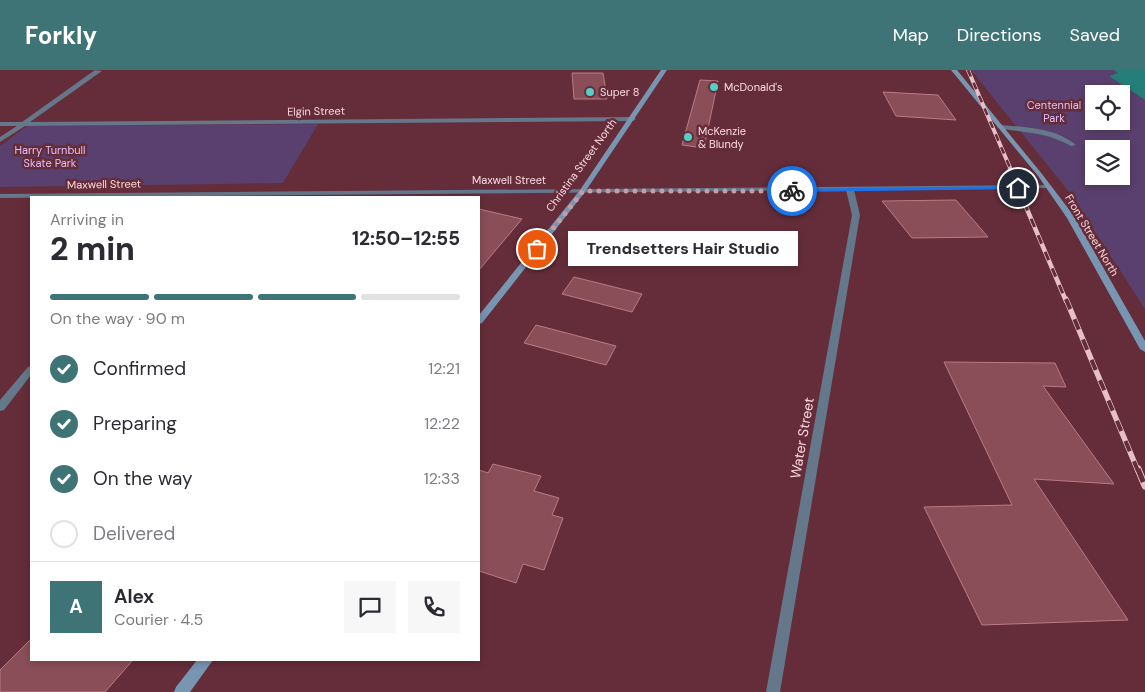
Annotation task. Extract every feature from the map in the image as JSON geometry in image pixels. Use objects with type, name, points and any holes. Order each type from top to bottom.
[{"type":"main road","name":"Christina Street North","points":[[480,320],[583,191],[664,70]]},
{"type":"main road","name":"Front Street North","points":[[954,70],[1049,187],[1071,218],[1145,349]]},
{"type":"main road","points":[[181,692],[205,661]]},
{"type":"street","points":[[0,140],[99,72],[98,70]]},
{"type":"street","name":"Elgin Street","points":[[0,124],[633,119]]},
{"type":"street","points":[[1000,127],[1036,129],[1062,138],[1073,145]]},
{"type":"street","name":"Maxwell Street","points":[[0,196],[176,196],[1049,187]]},
{"type":"street","name":"Water Street","points":[[773,692],[856,215],[850,190]]},
{"type":"street","points":[[0,407],[30,370]]},
{"type":"green space","name":"Centennial Park","points":[[971,70],[1114,70],[1119,73],[1110,76],[1123,85],[1085,85],[1085,130],[1130,130],[1130,90],[1145,100],[1145,309],[1070,193]]},
{"type":"green space","name":"Harry Turnbull Skate Park","points":[[318,124],[283,183],[0,187],[0,146],[27,126]]},
{"type":"water","points":[[1114,70],[1145,70],[1145,100],[1130,90],[1130,85],[1122,85],[1109,76],[1118,73]]},
{"type":"building","name":"Super 8","points":[[572,73],[603,73],[607,99],[574,99]]},
{"type":"building","points":[[700,80],[718,81],[704,148],[682,145]]},
{"type":"building","points":[[883,92],[938,95],[956,120],[896,116]]},
{"type":"building","points":[[956,200],[988,237],[912,238],[882,201]]},
{"type":"building","points":[[480,209],[522,219],[480,269]]},
{"type":"building","points":[[574,277],[642,294],[632,312],[562,294]]},
{"type":"building","points":[[536,325],[616,346],[606,365],[524,343]]},
{"type":"building","points":[[944,362],[1055,363],[1066,387],[1043,386],[1114,484],[1034,479],[1128,620],[982,625],[924,507],[1012,505]]},
{"type":"building","points":[[493,464],[541,476],[534,491],[559,498],[552,515],[563,518],[544,570],[523,564],[516,583],[480,571],[480,470],[488,473]]},
{"type":"building","points":[[30,640],[30,661],[132,661],[105,692],[0,692],[0,670]]},
{"type":"railway","points":[[968,70],[1011,170]]},
{"type":"railway","points":[[1010,169],[1066,301]]},
{"type":"railway","points":[[1066,299],[1138,471]]},
{"type":"railway","points":[[1138,469],[1145,486]]},
{"type":"way so far","points":[[537,249],[583,191],[792,191]]},
{"type":"place","name":"McDonald's","points":[[714,87]]},
{"type":"place","name":"Super 8","points":[[590,92]]},
{"type":"place","name":"McKenzie & Blundy","points":[[688,137]]},
{"type":"place","name":"Trendsetters Hair Studio","points":[[537,249]]},
{"type":"route","points":[[792,191],[1018,188]]}]
